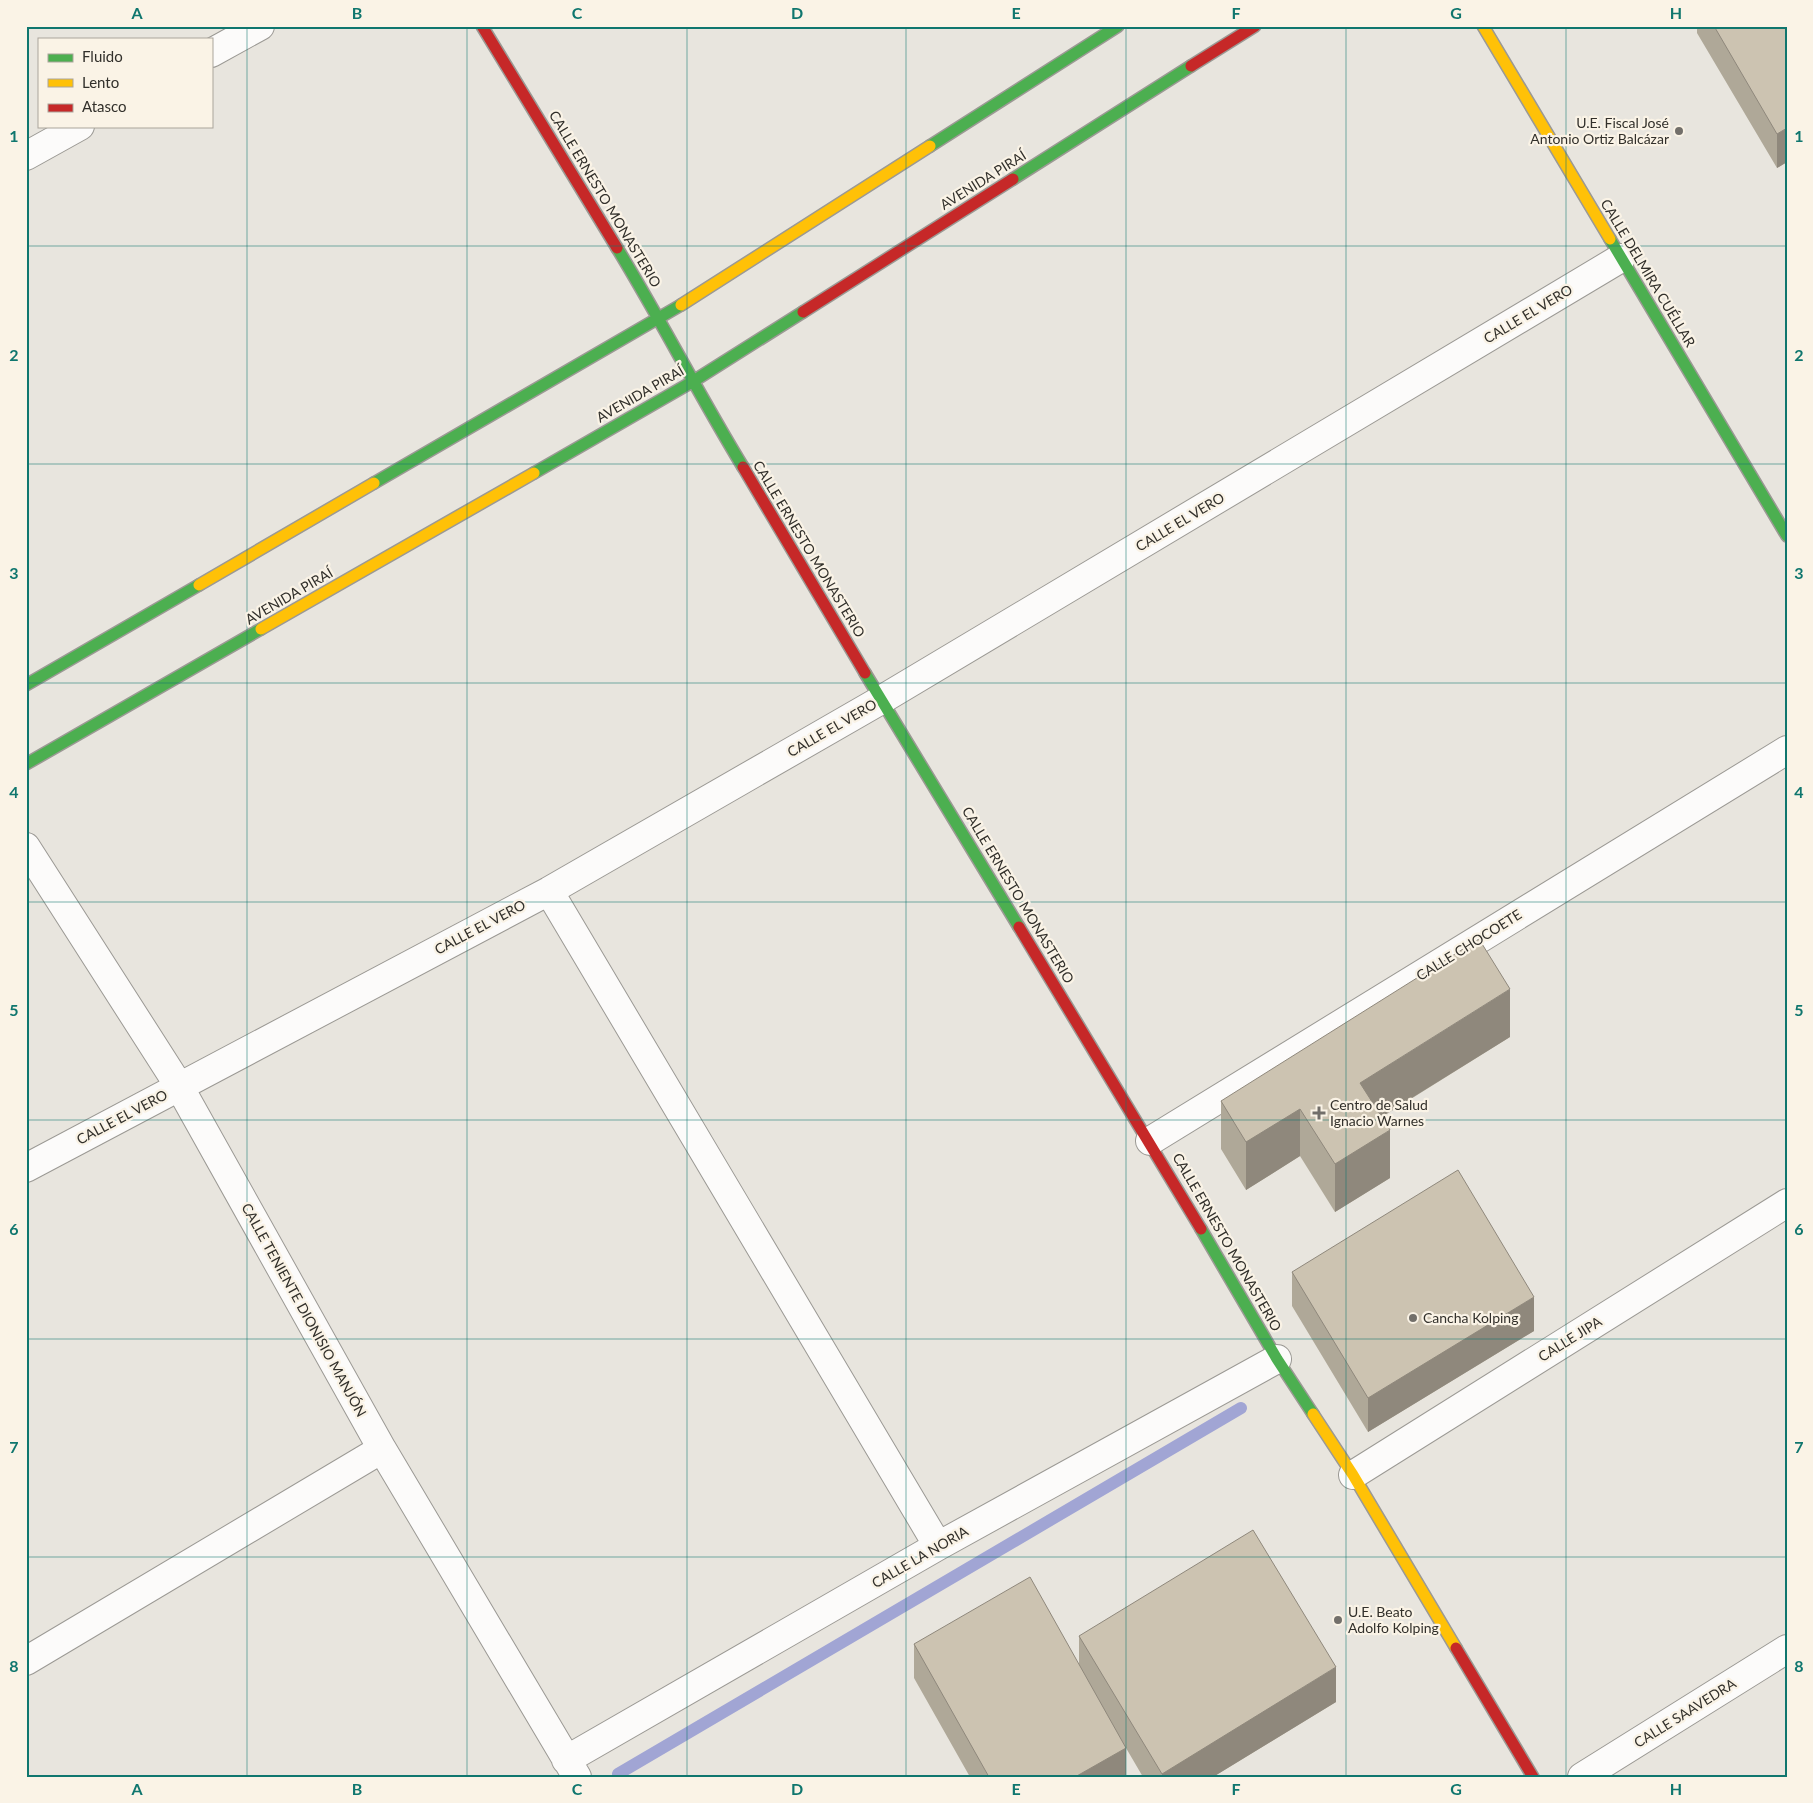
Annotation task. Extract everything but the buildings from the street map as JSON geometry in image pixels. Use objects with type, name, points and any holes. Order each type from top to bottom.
[{"type":"main road","name":"CALLE ERNESTO MONASTERIO","points":[[482,26],[660,318],[692,382],[881,700],[1150,1141],[1277,1360],[1353,1475],[1533,1777]]},
{"type":"main road","points":[[26,686],[660,318],[1118,26]]},
{"type":"main road","name":"AVENIDA PIRAÍ","points":[[26,764],[692,382],[1255,26]]},
{"type":"main road","name":"CALLE DELMIRA CUÉLLAR","points":[[1483,26],[1787,536]]},
{"type":"street","points":[[212,52],[260,26]]},
{"type":"street","points":[[26,156],[76,128]]},
{"type":"street","name":"CALLE EL VERO","points":[[26,1168],[549,891],[881,700],[1621,258]]},
{"type":"street","name":"CALLE CHOCOETE","points":[[1150,1141],[1787,750]]},
{"type":"street","name":"CALLE TENIENTE DIONISIO MANJÓN","points":[[26,847],[179,1086],[382,1449],[571,1769]]},
{"type":"street","points":[[549,891],[938,1546]]},
{"type":"street","name":"CALLE JIPA","points":[[1353,1475],[1787,1204]]},
{"type":"street","name":"CALLE LA NORIA","points":[[571,1769],[938,1546],[1277,1360]]},
{"type":"street","points":[[26,1661],[382,1449]]},
{"type":"street","name":"CALLE SAAVEDRA","points":[[1582,1777],[1787,1649]]},
{"type":"waterway","points":[[618,1774],[1241,1408]]},
{"type":"traffic: fast","points":[[930,146],[1118,26]]},
{"type":"traffic: fast","points":[[1013,179],[1191,66]]},
{"type":"traffic: fast","points":[[1610,239],[1787,536]]},
{"type":"traffic: fast","points":[[617,248],[743,467]]},
{"type":"traffic: fast","points":[[374,483],[681,305]]},
{"type":"traffic: fast","points":[[534,473],[692,382],[803,312]]},
{"type":"traffic: fast","points":[[26,685],[199,585]]},
{"type":"traffic: fast","points":[[26,764],[261,629]]},
{"type":"traffic: fast","points":[[865,673],[1019,927]]},
{"type":"traffic: fast","points":[[1201,1229],[1277,1359],[1313,1414]]},
{"type":"traffic: slow","points":[[1483,26],[1610,239]]},
{"type":"traffic: slow","points":[[681,305],[930,146]]},
{"type":"traffic: slow","points":[[261,629],[534,473]]},
{"type":"traffic: slow","points":[[199,585],[374,483]]},
{"type":"traffic: slow","points":[[1313,1414],[1353,1475],[1456,1648]]},
{"type":"traffic: jam","points":[[482,26],[617,248]]},
{"type":"traffic: jam","points":[[1191,66],[1255,26]]},
{"type":"traffic: jam","points":[[803,312],[1013,179]]},
{"type":"traffic: jam","points":[[743,467],[865,673]]},
{"type":"traffic: jam","points":[[1019,927],[1201,1229]]},
{"type":"traffic: jam","points":[[1456,1648],[1533,1777]]},
{"type":"place","name":"U.E. Fiscal José Antonio Ortiz Balcázar","points":[[1679,131]]},
{"type":"place","name":"Centro de Salud Ignacio Warnes","points":[[1319,1113]]},
{"type":"place","name":"Cancha Kolping","points":[[1413,1318]]},
{"type":"place","name":"U.E. Beato Adolfo Kolping","points":[[1338,1620]]}]
